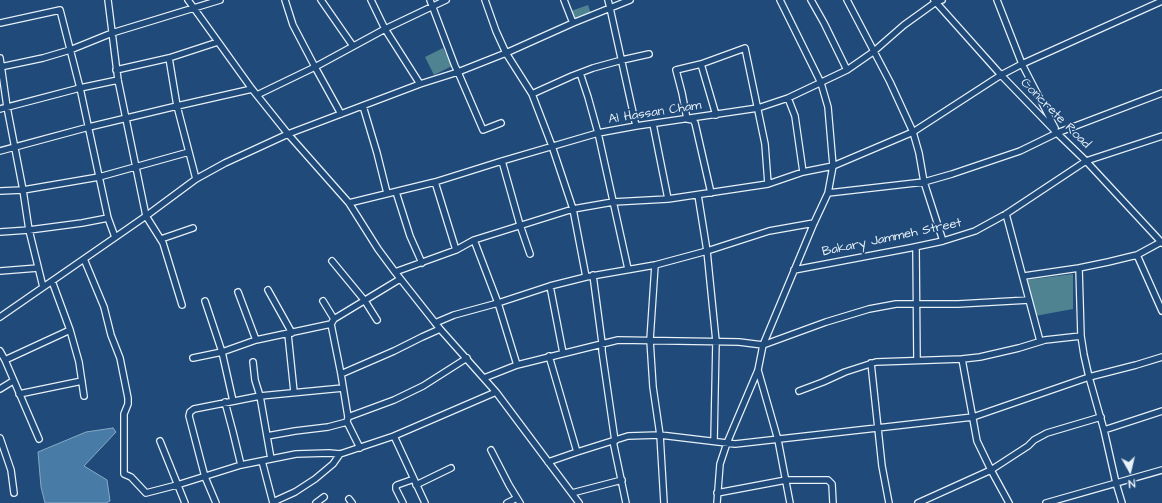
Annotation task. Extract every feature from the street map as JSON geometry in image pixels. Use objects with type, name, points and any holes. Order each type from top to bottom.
[{"type":"street","points":[[108,0],[116,70],[146,216],[163,243],[182,305]]},
{"type":"street","points":[[188,0],[252,89],[288,134],[349,203],[378,249],[400,279],[440,329],[496,392],[579,503]]},
{"type":"street","points":[[0,67],[43,58],[70,50],[112,33],[220,0]]},
{"type":"street","points":[[285,0],[293,25],[341,114]]},
{"type":"street","points":[[320,0],[353,46]]},
{"type":"street","points":[[371,0],[385,28],[420,84]]},
{"type":"street","points":[[257,95],[315,67],[431,3],[446,0]]},
{"type":"street","points":[[485,0],[506,53],[532,94],[552,146],[573,209],[586,277]]},
{"type":"street","points":[[564,0],[573,23]]},
{"type":"street","points":[[608,0],[636,126]]},
{"type":"street","points":[[0,317],[146,216],[196,179],[225,163],[288,134],[420,84],[458,72],[630,0]]},
{"type":"street","points":[[717,503],[720,464],[727,443],[758,370],[763,345],[828,193],[833,166],[828,107],[821,83],[780,0]]},
{"type":"street","points":[[811,0],[824,23],[846,70]]},
{"type":"street","points":[[847,0],[890,82],[913,132],[919,153],[924,182],[943,241]]},
{"type":"street","points":[[997,0],[1022,64],[1057,133]]},
{"type":"street","name":"Al Hassan Cham","points":[[349,203],[435,182],[598,133],[758,108],[788,98],[846,70],[874,52],[904,25],[938,1]]},
{"type":"street","name":"Concrete Road","points":[[938,1],[1001,75],[1057,133],[1086,160],[1161,243]]},
{"type":"street","points":[[395,272],[456,250],[474,240],[573,209],[613,202],[698,195],[768,184],[803,172],[833,166],[913,132],[1001,75],[1022,64],[1162,1]]},
{"type":"street","points":[[431,3],[455,66],[483,130],[501,123]]},
{"type":"street","points":[[0,23],[60,10],[89,127],[98,178],[108,218],[116,237]]},
{"type":"street","points":[[116,70],[169,58],[218,42]]},
{"type":"street","points":[[711,193],[695,123],[693,120],[687,119],[676,70],[701,64],[745,48],[765,144],[768,184]]},
{"type":"street","points":[[532,94],[580,73],[622,60],[650,54]]},
{"type":"street","points":[[0,58],[0,67],[29,230],[43,287]]},
{"type":"street","points":[[169,58],[177,106],[196,179]]},
{"type":"street","points":[[701,64],[716,115]]},
{"type":"street","points":[[580,73],[598,133],[628,269]]},
{"type":"street","points":[[0,109],[80,88],[118,80]]},
{"type":"street","points":[[0,151],[89,127],[252,89]]},
{"type":"street","points":[[828,193],[924,182],[952,174],[1020,151],[1057,133],[1162,93]]},
{"type":"street","points":[[788,98],[794,116],[803,172]]},
{"type":"street","points":[[363,106],[387,194]]},
{"type":"street","points":[[653,124],[668,198]]},
{"type":"street","name":"Bakary Jammeh Street","points":[[794,270],[916,247],[975,232],[1006,214],[1086,160],[1162,136]]},
{"type":"street","points":[[0,192],[23,190],[98,178],[189,152]]},
{"type":"street","points":[[502,161],[520,225],[530,254]]},
{"type":"street","points":[[435,182],[456,250]]},
{"type":"street","points":[[396,192],[410,236],[422,262]]},
{"type":"street","points":[[698,195],[707,252],[716,341],[714,441]]},
{"type":"street","points":[[1006,214],[1024,276],[1040,341]]},
{"type":"street","points":[[0,232],[29,230],[108,218]]},
{"type":"street","points":[[435,323],[454,315],[498,303],[550,286],[586,277],[655,265],[707,252],[769,231],[814,223]]},
{"type":"street","points":[[161,239],[192,228]]},
{"type":"street","points":[[474,240],[498,303],[517,365]]},
{"type":"street","points":[[1024,276],[1108,262],[1137,255],[1161,243]]},
{"type":"street","points":[[916,247],[917,360]]},
{"type":"street","points":[[1137,255],[1162,311]]},
{"type":"street","points":[[84,259],[104,306],[111,335],[120,358],[128,398],[128,404],[124,414],[124,474],[131,477],[146,492],[177,485],[241,465],[296,454],[340,454],[394,436],[496,392]]},
{"type":"street","points":[[332,261],[377,320]]},
{"type":"street","points":[[655,265],[650,340],[653,387],[660,435],[664,503]]},
{"type":"street","points":[[0,271],[38,268]]},
{"type":"street","points":[[1079,268],[1081,336],[1089,377],[1101,417],[1122,503]]},
{"type":"street","points":[[593,276],[614,441],[626,503]]},
{"type":"street","points":[[193,358],[222,352],[256,340],[290,333],[332,321],[400,279]]},
{"type":"street","points":[[52,281],[70,330],[79,362],[84,396]]},
{"type":"street","points":[[550,286],[563,353]]},
{"type":"street","points":[[268,290],[290,333],[294,392]]},
{"type":"street","points":[[238,292],[256,340]]},
{"type":"street","points":[[484,378],[517,365],[618,340],[716,341],[763,345],[826,322],[869,309],[896,304],[958,304],[1029,300]]},
{"type":"street","points":[[205,301],[222,352],[233,401]]},
{"type":"street","points":[[323,301],[332,321],[347,419],[360,448]]},
{"type":"street","points":[[340,374],[440,329]]},
{"type":"street","points":[[5,360],[70,330]]},
{"type":"street","points":[[799,391],[844,372],[876,362],[980,357],[1020,348],[1040,341],[1081,336]]},
{"type":"street","points":[[0,351],[39,439]]},
{"type":"street","points":[[549,356],[577,452]]},
{"type":"street","points":[[548,462],[628,436],[660,435],[735,444],[973,417],[1089,377],[1162,357]]},
{"type":"street","points":[[267,436],[328,427],[394,400],[423,386],[467,358]]},
{"type":"street","points":[[962,359],[977,442],[1009,503]]},
{"type":"street","points":[[253,362],[255,380],[260,396],[271,459]]},
{"type":"street","points":[[871,363],[877,428],[889,503]]},
{"type":"street","points":[[758,370],[778,440],[790,503]]},
{"type":"street","points":[[0,389],[13,381]]},
{"type":"street","points":[[19,394],[82,381]]},
{"type":"street","points":[[216,503],[205,477],[189,416],[190,412],[194,409],[224,402],[260,396],[343,388]]},
{"type":"street","points":[[224,402],[241,465]]},
{"type":"street","points":[[1104,430],[1162,411]]},
{"type":"street","points":[[918,503],[991,470],[1028,446],[1034,440],[1047,433],[1101,417]]},
{"type":"street","points":[[394,436],[425,503]]},
{"type":"street","points":[[0,438],[11,470],[14,492]]},
{"type":"street","points":[[160,441],[184,503]]},
{"type":"street","points":[[491,450],[519,500],[507,503]]},
{"type":"street","points":[[262,461],[273,502],[295,492],[315,479],[333,464],[340,454]]},
{"type":"street","points":[[403,503],[396,486],[415,482],[451,468]]},
{"type":"street","points":[[1046,503],[1162,470]]},
{"type":"street","points":[[572,493],[622,480]]},
{"type":"street","points":[[717,493],[786,480],[828,480],[832,484],[833,503]]},
{"type":"street","points":[[316,503],[324,497]]},
{"type":"green space","points":[[588,5],[591,14],[574,19],[571,11]]},
{"type":"green space","points":[[443,48],[452,66],[434,75],[425,57]]},
{"type":"green space","points":[[1073,274],[1073,309],[1035,316],[1026,280]]},
{"type":"water","points":[[113,428],[116,432],[84,466],[107,480],[110,501],[106,503],[45,503],[41,487],[38,452],[86,432]]}]
